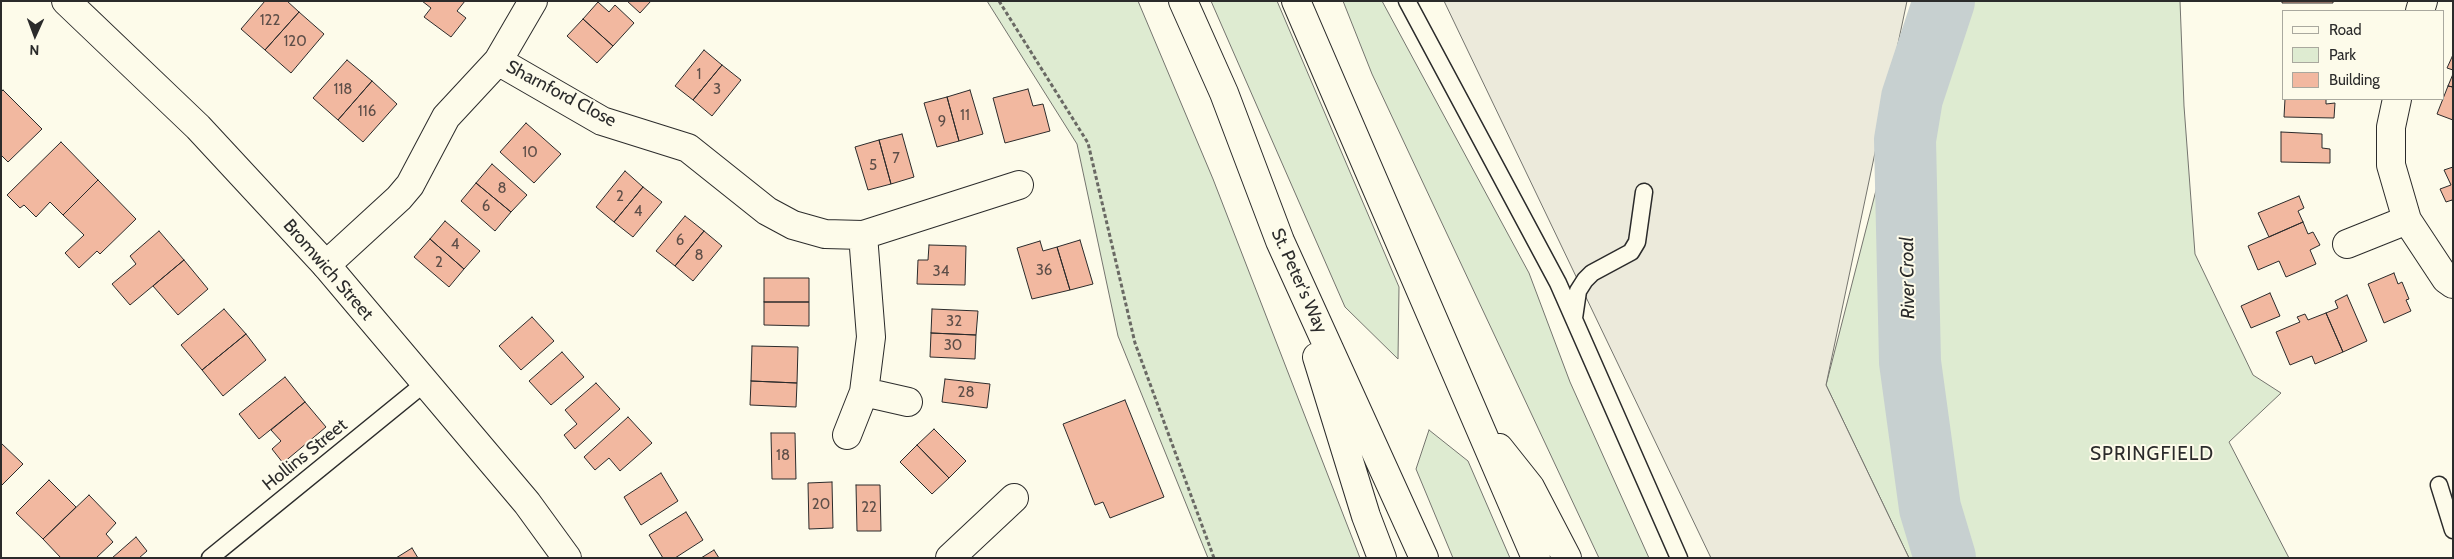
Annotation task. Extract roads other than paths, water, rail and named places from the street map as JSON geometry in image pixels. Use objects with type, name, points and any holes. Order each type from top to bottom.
[{"type":"main road","name":"Bromwich Street","points":[[66,1],[198,127],[326,265],[528,502],[567,558]]},
{"type":"main road","points":[[326,265],[400,198],[410,185],[446,117],[498,61],[530,8],[532,1]]},
{"type":"main road","name":"St. Peter's Way","points":[[1183,1],[1224,93],[1280,241],[1424,558]]},
{"type":"main road","points":[[1296,1],[1536,558]]},
{"type":"main road","name":"Sharnford Close","points":[[498,61],[602,121],[688,148],[767,211],[793,225],[825,234],[863,235],[1019,185]]},
{"type":"main road","points":[[2397,100],[2391,127],[2391,165],[2407,220],[2446,279],[2453,284]]},
{"type":"main road","points":[[2347,244],[2407,220]]},
{"type":"main road","points":[[847,435],[864,392],[871,337],[863,235]]},
{"type":"main road","points":[[1280,241],[1366,516],[1382,558]]},
{"type":"main road","points":[[864,392],[908,402]]},
{"type":"main road","points":[[1475,417],[1530,487],[1567,558]]},
{"type":"main road","points":[[950,558],[1014,498]]},
{"type":"lane","points":[[1407,1],[1558,283],[1678,558]]},
{"type":"lane","points":[[1574,320],[1578,291],[1584,280],[1592,273],[1631,252],[1637,242],[1644,192]]},
{"type":"lane","name":"Hollins Street","points":[[210,558],[425,383]]},
{"type":"lane","points":[[2439,485],[2453,530]]},
{"type":"waterway","name":"River Croal","points":[[1944,1],[1912,98],[1905,140],[1910,362],[1930,508],[1945,558]]},
{"type":"district","name":"SPRINGFIELD","points":[[2152,454]]}]
